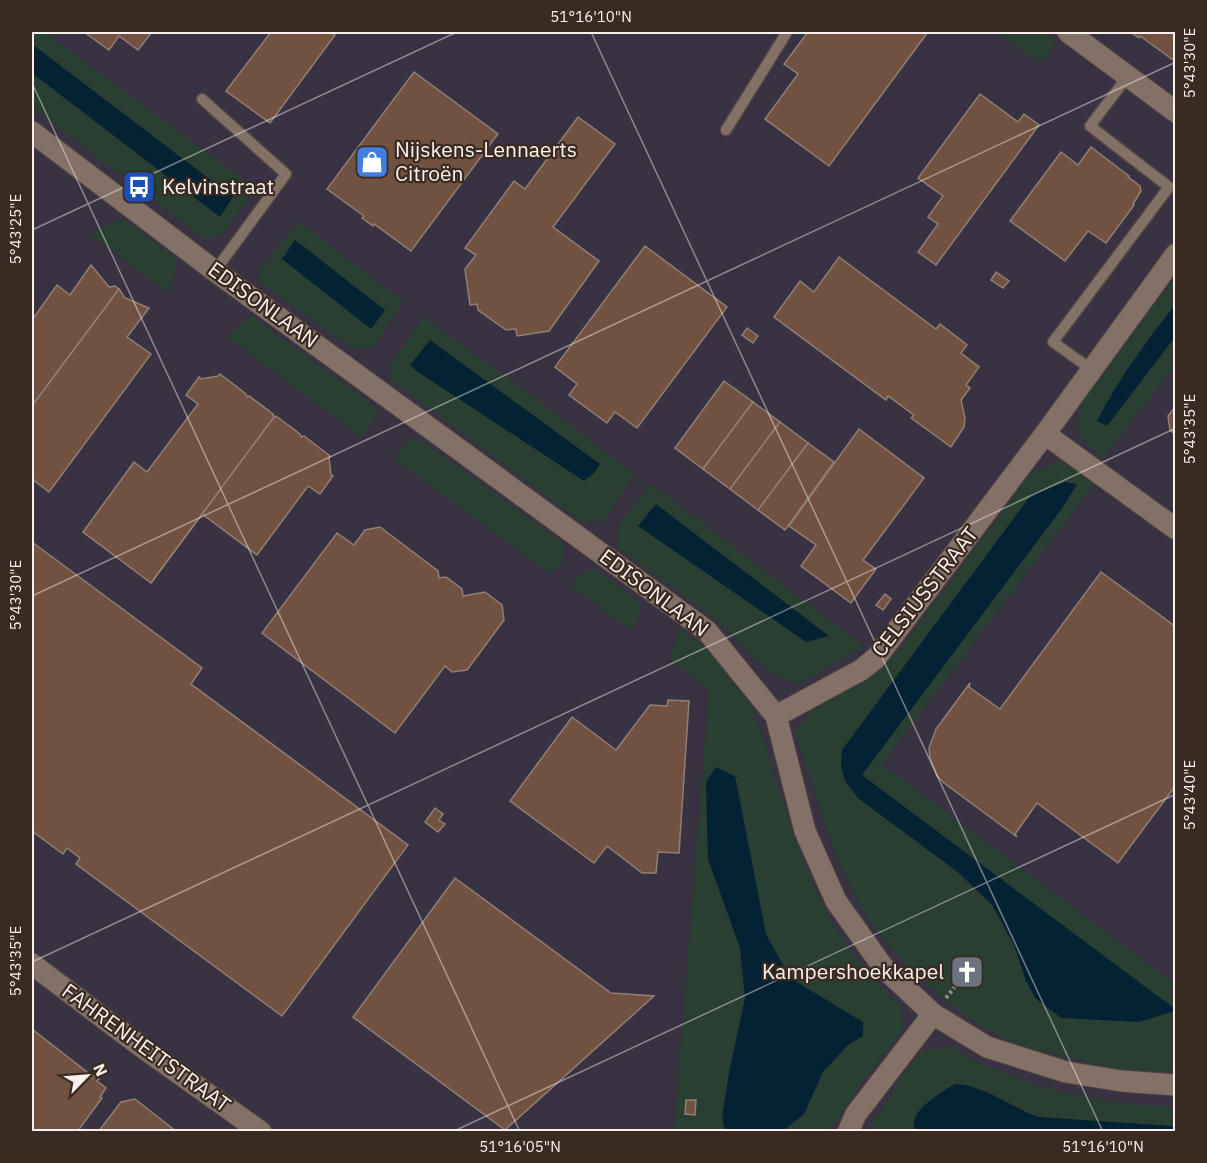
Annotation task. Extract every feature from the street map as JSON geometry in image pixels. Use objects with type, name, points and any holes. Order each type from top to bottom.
[{"type":"street","points":[[1068,32],[1176,112]]},
{"type":"street","name":"EDISONLAAN","points":[[32,132],[215,270],[707,631],[776,716],[806,831],[836,901],[883,967],[933,1014],[987,1047],[1066,1072],[1121,1081],[1176,1085]]},
{"type":"street","name":"CELSIUSSTRAAT","points":[[776,716],[861,670],[876,658],[1045,434],[1176,254]]},
{"type":"street","points":[[1045,434],[1176,529]]},
{"type":"street","name":"FAHRENHEITSTRAAT","points":[[32,964],[139,1045],[261,1131]]},
{"type":"street","points":[[848,1131],[856,1114],[933,1014]]},
{"type":"lane","points":[[726,130],[787,32]]},
{"type":"lane","points":[[1092,370],[1053,342],[1169,187],[1090,126],[1128,76]]},
{"type":"lane","points":[[202,99],[286,174],[215,270]]},
{"type":"path","points":[[933,1014],[964,975]]},
{"type":"shaded area","points":[[32,32],[1175,32],[1175,1131],[32,1131]]},
{"type":"green space","points":[[32,32],[45,32],[255,188],[222,236],[205,239],[32,108],[32,73],[219,217],[233,197],[32,44]]},
{"type":"green space","points":[[997,32],[1047,32],[1052,36],[1055,46],[1040,64]]},
{"type":"green space","points":[[122,218],[177,260],[173,282],[166,292],[90,234]]},
{"type":"green space","points":[[299,221],[403,302],[373,347],[353,349],[260,283],[259,270]]},
{"type":"green space","points":[[1175,277],[1175,305],[1142,347],[1097,421],[1107,426],[1175,337],[1175,365],[1102,460],[1083,439],[1078,427],[1084,399]]},
{"type":"green space","points":[[250,315],[376,407],[378,415],[361,437],[227,337]]},
{"type":"green space","points":[[423,317],[518,385],[635,474],[605,520],[583,523],[391,380],[392,362]],"holes":[[[430,341],[600,464],[584,480],[440,385]]]},
{"type":"green space","points":[[411,438],[425,443],[563,543],[564,560],[550,574],[394,459]]},
{"type":"green space","points":[[1068,458],[1102,474],[882,764],[1175,984],[1175,1009],[861,775],[1063,507],[1077,484],[1065,482],[1031,496],[842,750],[841,766],[992,905],[1014,945],[1026,981],[1139,1022],[1175,1011],[1175,1072],[1127,1071],[1035,1050],[1006,1040],[952,1006],[907,967],[862,910],[841,867],[795,732],[819,701],[876,673],[900,649],[1032,472]]},
{"type":"green space","points":[[651,484],[864,646],[800,684],[785,679],[764,667],[708,614],[619,549],[617,527]]},
{"type":"green space","points":[[596,569],[640,603],[640,617],[631,630],[571,585],[584,571]]},
{"type":"green space","points":[[680,629],[722,663],[742,688],[758,721],[796,842],[822,901],[855,956],[876,982],[901,1006],[903,1028],[862,1083],[831,1131],[783,1131],[804,1114],[823,1072],[848,1045],[863,1036],[863,1022],[790,978],[766,934],[735,776],[708,859],[740,948],[745,998],[722,1118],[725,1131],[674,1131],[709,689],[670,660]]},
{"type":"green space","points":[[951,1046],[1003,1073],[1059,1091],[1117,1102],[1175,1107],[1175,1128],[1038,1117],[982,1090],[913,1128],[917,1131],[868,1132],[902,1076],[921,1052]]},
{"type":"water","points":[[32,44],[233,197],[220,217],[32,73]]},
{"type":"water","points":[[295,240],[385,310],[371,329],[282,259]]},
{"type":"water","points":[[1175,305],[1175,337],[1107,426],[1097,421],[1123,376]]},
{"type":"water","points":[[430,340],[600,464],[594,473],[584,481],[418,372],[410,365]]},
{"type":"water","points":[[1065,482],[1077,484],[1063,507],[862,775],[1175,1009],[1175,1011],[1139,1022],[1061,1018],[1035,998],[1026,981],[1014,945],[992,905],[959,873],[858,798],[845,781],[841,766],[842,750],[1031,495]]},
{"type":"water","points":[[656,504],[829,636],[806,642],[638,526]]},
{"type":"water","points":[[716,767],[735,776],[766,934],[790,978],[863,1022],[863,1036],[848,1045],[823,1072],[804,1114],[783,1131],[725,1131],[722,1118],[745,998],[740,948],[708,859],[706,782]]},
{"type":"water","points":[[955,1084],[987,1092],[1038,1117],[1172,1126],[1175,1131],[917,1131],[914,1125],[919,1111]]},
{"type":"building","points":[[84,32],[152,32],[138,50],[119,36],[109,50]]},
{"type":"building","points":[[271,32],[330,32],[335,35],[270,123],[226,91]]},
{"type":"building","points":[[808,32],[928,32],[829,166],[765,119],[798,74],[784,64]]},
{"type":"building","points":[[1130,32],[1176,32],[1176,62],[1140,36],[1139,38]]},
{"type":"building","points":[[414,72],[498,134],[411,251],[362,218],[364,216],[327,189]]},
{"type":"building","points":[[980,94],[1018,122],[1024,114],[1039,125],[936,265],[918,252],[938,224],[928,217],[943,196],[918,178]]},
{"type":"building","points":[[578,117],[615,144],[553,227],[599,261],[549,331],[517,336],[516,329],[506,330],[478,310],[477,304],[470,305],[465,269],[476,255],[465,248],[514,181],[525,189]]},
{"type":"building","points":[[1091,147],[1129,176],[1140,186],[1141,191],[1134,205],[1106,243],[1088,231],[1065,261],[1010,221],[1061,152],[1078,165]]},
{"type":"building","points":[[645,246],[727,307],[637,428],[615,412],[607,423],[569,395],[577,384],[555,367]]},
{"type":"building","points":[[839,257],[936,329],[940,324],[967,345],[961,353],[979,367],[966,385],[970,388],[961,400],[965,418],[964,427],[951,447],[911,418],[914,415],[888,396],[886,400],[774,317],[800,281],[814,292]]},
{"type":"building","points":[[91,265],[109,287],[115,286],[119,289],[32,406],[32,320],[57,285],[70,295]]},
{"type":"building","points":[[996,272],[1009,281],[1003,288],[991,280]]},
{"type":"building","points":[[119,289],[125,298],[149,308],[127,337],[151,354],[49,492],[32,479],[32,406]]},
{"type":"building","points":[[747,328],[758,336],[753,343],[742,335]]},
{"type":"building","points":[[220,374],[274,417],[151,583],[83,532],[134,462],[147,472],[198,404],[186,395],[199,377],[201,379]]},
{"type":"building","points":[[724,381],[753,402],[703,469],[675,448]]},
{"type":"building","points":[[753,402],[780,422],[730,489],[703,469]]},
{"type":"building","points":[[1176,406],[1176,435],[1170,430],[1168,416]]},
{"type":"building","points":[[276,416],[301,437],[304,436],[330,456],[331,475],[333,476],[320,494],[308,486],[257,555],[202,514]]},
{"type":"building","points":[[780,422],[808,443],[758,510],[730,489]]},
{"type":"building","points":[[859,429],[924,478],[863,560],[876,569],[851,603],[801,566],[816,545],[789,526]]},
{"type":"building","points":[[808,443],[834,462],[785,530],[758,510]]},
{"type":"building","points":[[380,527],[438,571],[439,578],[446,577],[462,589],[463,596],[485,592],[502,605],[504,620],[467,670],[452,672],[445,666],[395,733],[262,633],[337,533],[354,545],[365,530]]},
{"type":"building","points":[[32,542],[202,668],[191,684],[408,845],[282,1016],[76,864],[80,858],[67,848],[63,854],[32,831]]},
{"type":"building","points":[[1101,572],[1176,627],[1176,785],[1118,863],[1037,803],[1015,834],[1017,837],[937,776],[929,748],[936,729],[970,683],[969,687],[1000,709]]},
{"type":"building","points":[[885,594],[891,599],[883,610],[876,605]]},
{"type":"building","points":[[668,700],[689,701],[679,853],[658,852],[656,873],[642,873],[607,846],[594,863],[510,801],[572,717],[616,750],[650,705],[667,706]]},
{"type":"building","points":[[435,808],[443,814],[439,820],[445,824],[438,832],[425,822]]},
{"type":"building","points":[[455,878],[611,993],[654,996],[505,1130],[353,1017]]},
{"type":"building","name":"Kampershoekkapel","points":[[966,966],[973,971],[968,978],[961,972]]},
{"type":"building","points":[[32,1029],[99,1079],[97,1081],[106,1088],[100,1097],[102,1098],[77,1132],[32,1132]]},
{"type":"building","points":[[135,1099],[177,1132],[98,1132],[121,1102]]},
{"type":"building","points":[[686,1100],[696,1100],[695,1115],[685,1114]]},
{"type":"place","name":"Nijskens-Lennaerts Citroën","points":[[372,162]]},
{"type":"place","name":"Kelvinstraat","points":[[139,187]]},
{"type":"place","name":"Kampershoekkapel","points":[[967,972]]}]
